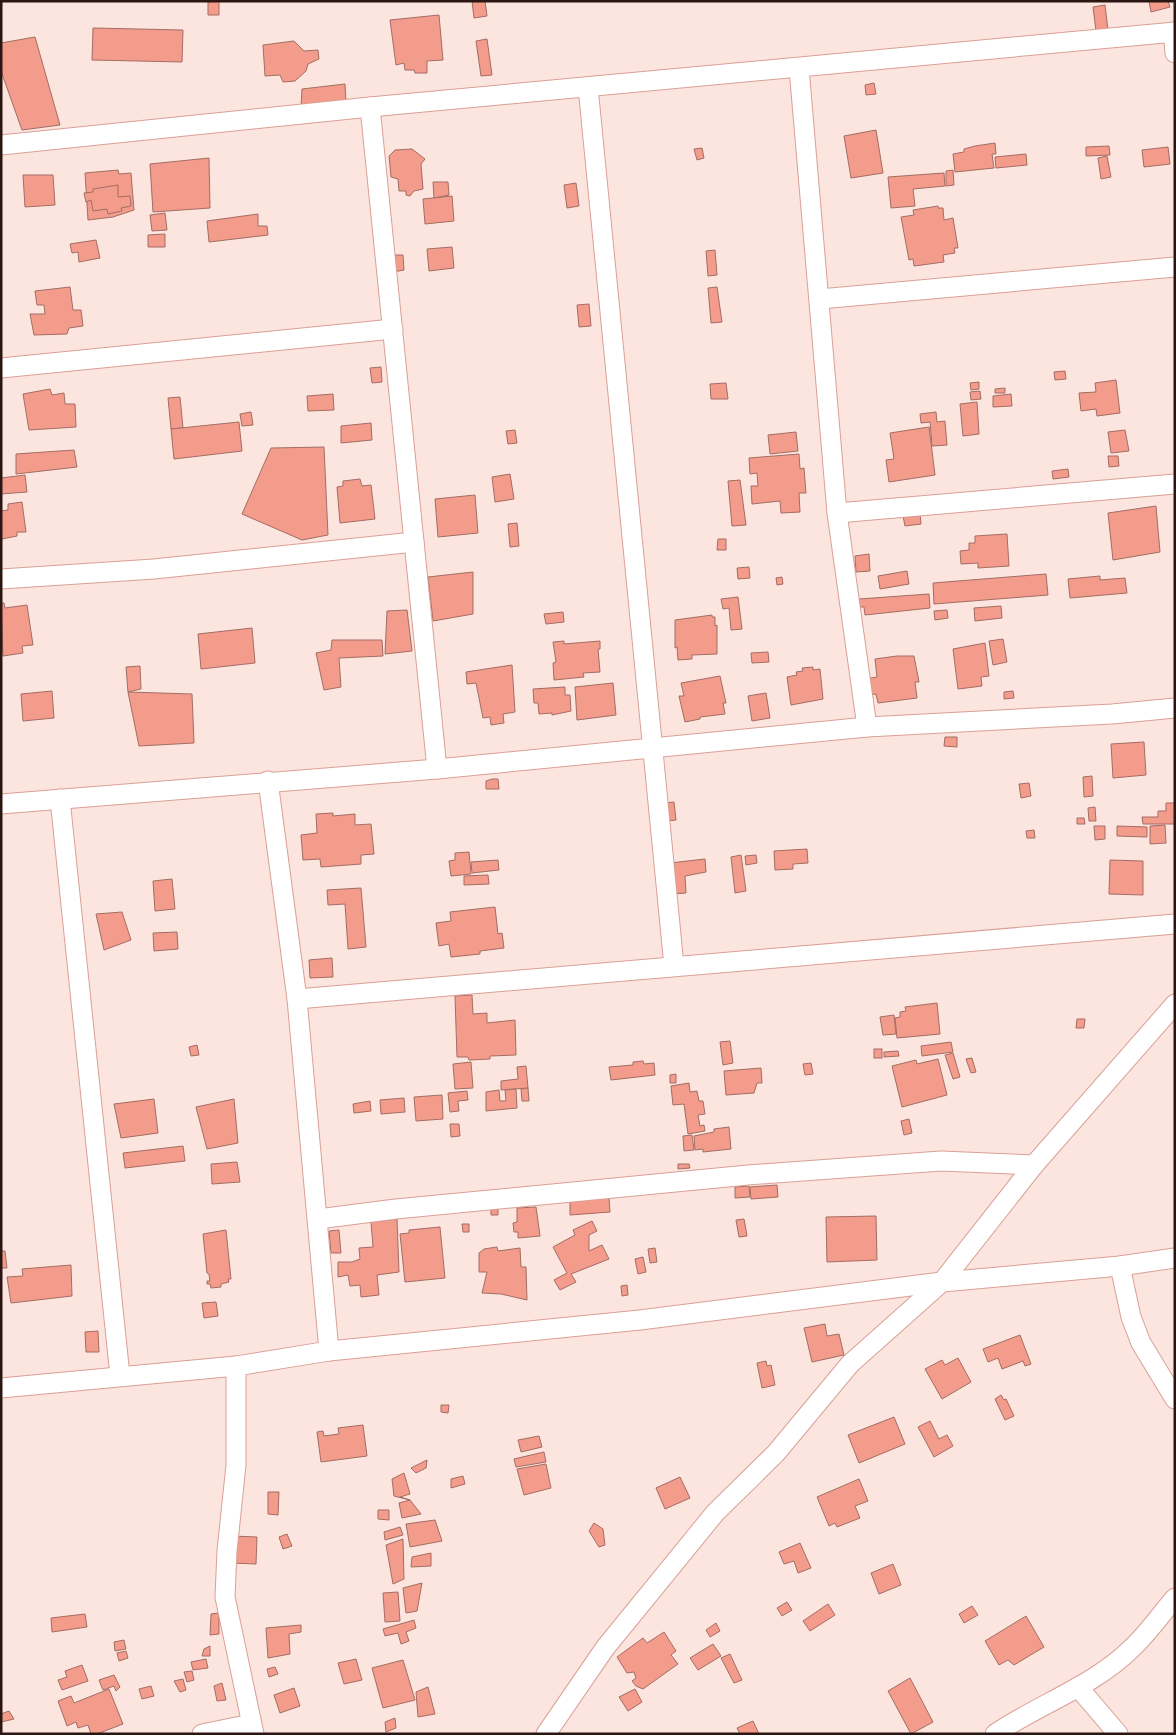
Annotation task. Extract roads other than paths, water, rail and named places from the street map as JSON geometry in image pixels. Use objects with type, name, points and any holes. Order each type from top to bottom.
[{"type":"street","points":[[1,145],[370,106],[1174,32],[1175,53]]},
{"type":"street","points":[[799,68],[837,513],[867,727]]},
{"type":"street","points":[[588,87],[674,966]]},
{"type":"street","points":[[370,106],[437,769]]},
{"type":"street","points":[[820,299],[1175,268]]},
{"type":"street","points":[[1,368],[393,329]]},
{"type":"street","points":[[837,513],[1175,484]]},
{"type":"street","points":[[1,579],[173,567],[414,542]]},
{"type":"street","points":[[1,804],[268,781],[437,769],[867,727],[1112,714],[1175,708]]},
{"type":"street","points":[[268,781],[297,999],[329,1350]]},
{"type":"street","points":[[60,799],[120,1376]]},
{"type":"street","points":[[297,999],[1175,924]]},
{"type":"street","points":[[552,1731],[605,1648],[715,1513],[776,1453],[850,1364],[942,1282],[1034,1164],[1175,1004]]},
{"type":"street","points":[[318,1219],[396,1209],[748,1175],[941,1161],[1034,1164]]},
{"type":"street","points":[[1,1388],[236,1366],[329,1350],[640,1320],[942,1282],[1120,1266],[1175,1258]]},
{"type":"street","points":[[1120,1266],[1131,1317],[1141,1343],[1175,1398]]},
{"type":"street","points":[[202,1734],[252,1729],[225,1597],[227,1551],[236,1466],[236,1366]]},
{"type":"street","points":[[995,1734],[1022,1716],[1078,1687],[1132,1648],[1175,1598]]},
{"type":"street","points":[[1078,1687],[1118,1734]]}]
